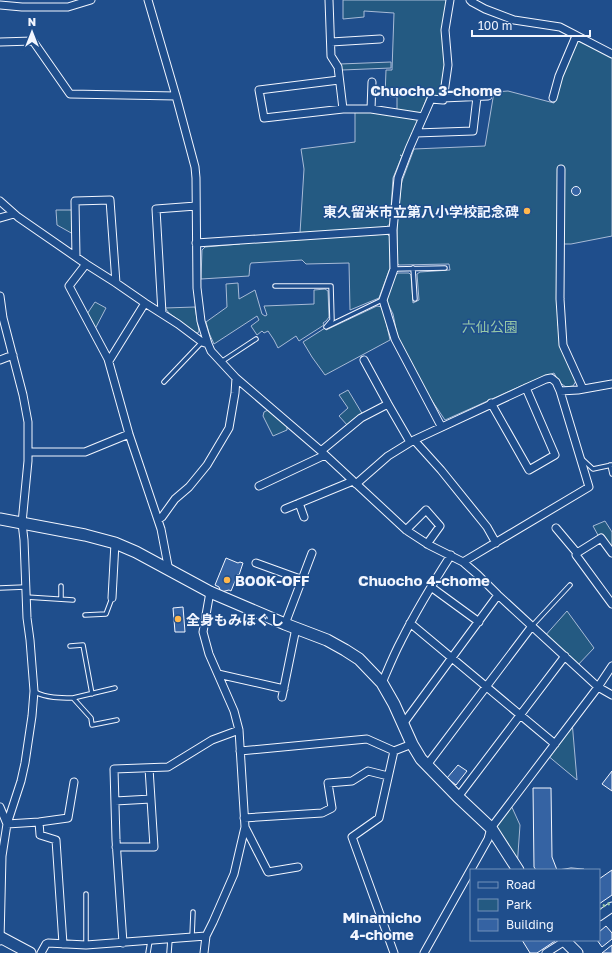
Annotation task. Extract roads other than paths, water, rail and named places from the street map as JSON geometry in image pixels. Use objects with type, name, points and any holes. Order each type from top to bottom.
[{"type":"main road","points":[[0,519],[85,535],[136,552],[210,592],[285,624],[328,640],[359,659],[382,683],[394,704],[412,744],[422,759],[458,797],[491,828],[517,869]]},
{"type":"main road","points":[[0,939],[30,953]]},
{"type":"main road","points":[[566,941],[577,953]]},
{"type":"street","points":[[0,5],[22,3],[58,3],[68,7],[91,0]]},
{"type":"street","points":[[148,0],[176,96],[196,178],[197,279],[201,321],[205,343]]},
{"type":"street","points":[[329,0],[331,56],[338,67],[343,109]]},
{"type":"street","points":[[443,98],[448,65],[445,30],[450,0]]},
{"type":"street","points":[[470,0],[486,9],[514,20],[560,27],[612,54]]},
{"type":"street","points":[[552,98],[559,76],[576,36]]},
{"type":"street","points":[[331,42],[380,39]]},
{"type":"street","points":[[0,42],[33,41],[70,94],[176,96]]},
{"type":"street","points":[[339,80],[259,90],[264,118],[343,109],[371,109],[423,117]]},
{"type":"street","points":[[371,109],[372,82]]},
{"type":"street","points":[[441,426],[395,339],[384,300],[394,269],[393,230],[398,178],[408,150],[431,99],[443,100],[443,98],[488,96]]},
{"type":"street","points":[[416,133],[473,131],[477,97]]},
{"type":"street","points":[[561,169],[560,299],[563,345],[583,389]]},
{"type":"street","points":[[76,257],[75,201],[110,200],[116,283]]},
{"type":"street","points":[[0,201],[14,214],[86,264],[162,313],[205,343],[236,378],[323,453],[406,530],[427,544],[463,562],[598,687],[612,696]]},
{"type":"street","points":[[162,313],[156,209],[196,206]]},
{"type":"street","points":[[0,218],[14,214]]},
{"type":"street","points":[[196,243],[393,230]]},
{"type":"street","points":[[86,264],[69,286],[108,358],[129,434],[161,529],[170,571]]},
{"type":"street","points":[[0,296],[3,318],[23,395],[28,422],[28,461],[22,523],[27,618],[34,691],[24,769],[7,824],[2,856],[0,939]]},
{"type":"street","points":[[109,361],[145,303]]},
{"type":"street","points":[[0,360],[13,355]]},
{"type":"street","points":[[364,360],[388,404],[412,441],[440,470],[487,527],[496,544]]},
{"type":"street","points":[[158,520],[207,465],[229,428],[236,393],[236,378]]},
{"type":"street","points":[[285,509],[355,483],[388,456],[412,441],[441,426],[551,378],[556,382],[560,391],[589,487],[496,544],[463,562]]},
{"type":"street","points":[[560,391],[611,384],[612,392]]},
{"type":"street","points":[[491,404],[529,470],[555,455],[526,388]]},
{"type":"street","points":[[259,486],[323,453],[361,418],[388,404]]},
{"type":"street","points":[[28,452],[85,452],[129,434]]},
{"type":"street","points":[[276,478],[279,486]]},
{"type":"street","points":[[299,503],[304,517]]},
{"type":"street","points":[[406,530],[426,510],[440,526],[427,544]]},
{"type":"street","points":[[556,528],[577,553],[576,556],[612,604]]},
{"type":"street","points":[[577,553],[601,538],[612,553]]},
{"type":"street","points":[[112,598],[115,544]]},
{"type":"street","points":[[285,624],[312,553]]},
{"type":"street","points":[[382,683],[410,623],[430,588],[451,556]]},
{"type":"street","points":[[256,563],[303,580]]},
{"type":"street","points":[[430,588],[479,622]]},
{"type":"street","points":[[204,953],[206,936],[234,874],[245,827],[239,730],[234,711],[209,654],[203,632],[210,592]]},
{"type":"street","points":[[403,724],[498,595]]},
{"type":"street","points":[[410,623],[555,744]]},
{"type":"street","points":[[427,765],[532,626]]},
{"type":"street","points":[[282,697],[296,628]]},
{"type":"street","points":[[458,797],[565,656]]},
{"type":"street","points":[[471,869],[488,839],[491,828],[598,687],[612,666]]},
{"type":"street","points":[[218,674],[284,689]]},
{"type":"street","points":[[123,943],[116,847],[114,769],[168,767],[212,740],[239,730]]},
{"type":"street","points":[[240,751],[367,739],[394,751],[412,744]]},
{"type":"street","points":[[394,751],[379,818],[352,838],[394,953]]},
{"type":"street","points":[[116,847],[154,847],[149,768]]},
{"type":"street","points":[[244,818],[322,813],[332,808],[328,783],[352,781],[368,771],[388,776]]},
{"type":"street","points":[[7,824],[68,818],[74,782]]},
{"type":"street","points":[[115,801],[151,799]]},
{"type":"street","points":[[0,807],[7,824]]},
{"type":"street","points":[[39,822],[40,835],[56,840],[63,944]]},
{"type":"street","points":[[245,827],[268,872],[298,867]]},
{"type":"street","points":[[424,953],[470,871]]},
{"type":"street","points":[[600,915],[612,907]]},
{"type":"street","points":[[41,953],[46,944],[123,943],[206,936]]},
{"type":"street","points":[[546,953],[564,941]]},
{"type":"lane","points":[[413,268],[415,299]]},
{"type":"lane","points":[[394,269],[445,268]]},
{"type":"lane","points":[[275,286],[331,286],[332,320],[326,327],[384,300]]},
{"type":"lane","points":[[221,362],[256,339]]},
{"type":"lane","points":[[164,382],[205,343]]},
{"type":"lane","points":[[581,458],[593,469],[611,465],[612,474]]},
{"type":"lane","points":[[532,626],[570,585]]},
{"type":"lane","points":[[61,586],[61,599]]},
{"type":"lane","points":[[0,588],[25,587]]},
{"type":"lane","points":[[26,597],[73,600]]},
{"type":"lane","points":[[85,614],[106,614],[112,598]]},
{"type":"lane","points":[[70,646],[83,645],[92,694]]},
{"type":"lane","points":[[34,691],[42,695],[58,698],[73,698],[115,688]]},
{"type":"lane","points":[[73,698],[91,718],[92,725],[117,720]]},
{"type":"lane","points":[[86,894],[86,944]]},
{"type":"lane","points":[[192,938],[193,912]]},
{"type":"lane","points":[[169,953],[170,939]]},
{"type":"lane","points":[[148,953],[150,941]]},
{"type":"place","name":"東久留米市立第八小学校記念碑","points":[[527,211]]},
{"type":"place","name":"BOOK-OFF","points":[[227,580]]},
{"type":"place","name":"全身もみほぐし","points":[[178,619]]},
{"type":"district","name":"Chuocho 3-chome","points":[[436,90]]},
{"type":"district","name":"Chuocho 4-chome","points":[[424,580]]},
{"type":"district","name":"Minamicho 4-chome","points":[[382,926]]},
{"type":"park label","name":"六仙公園","points":[[490,326]]}]
